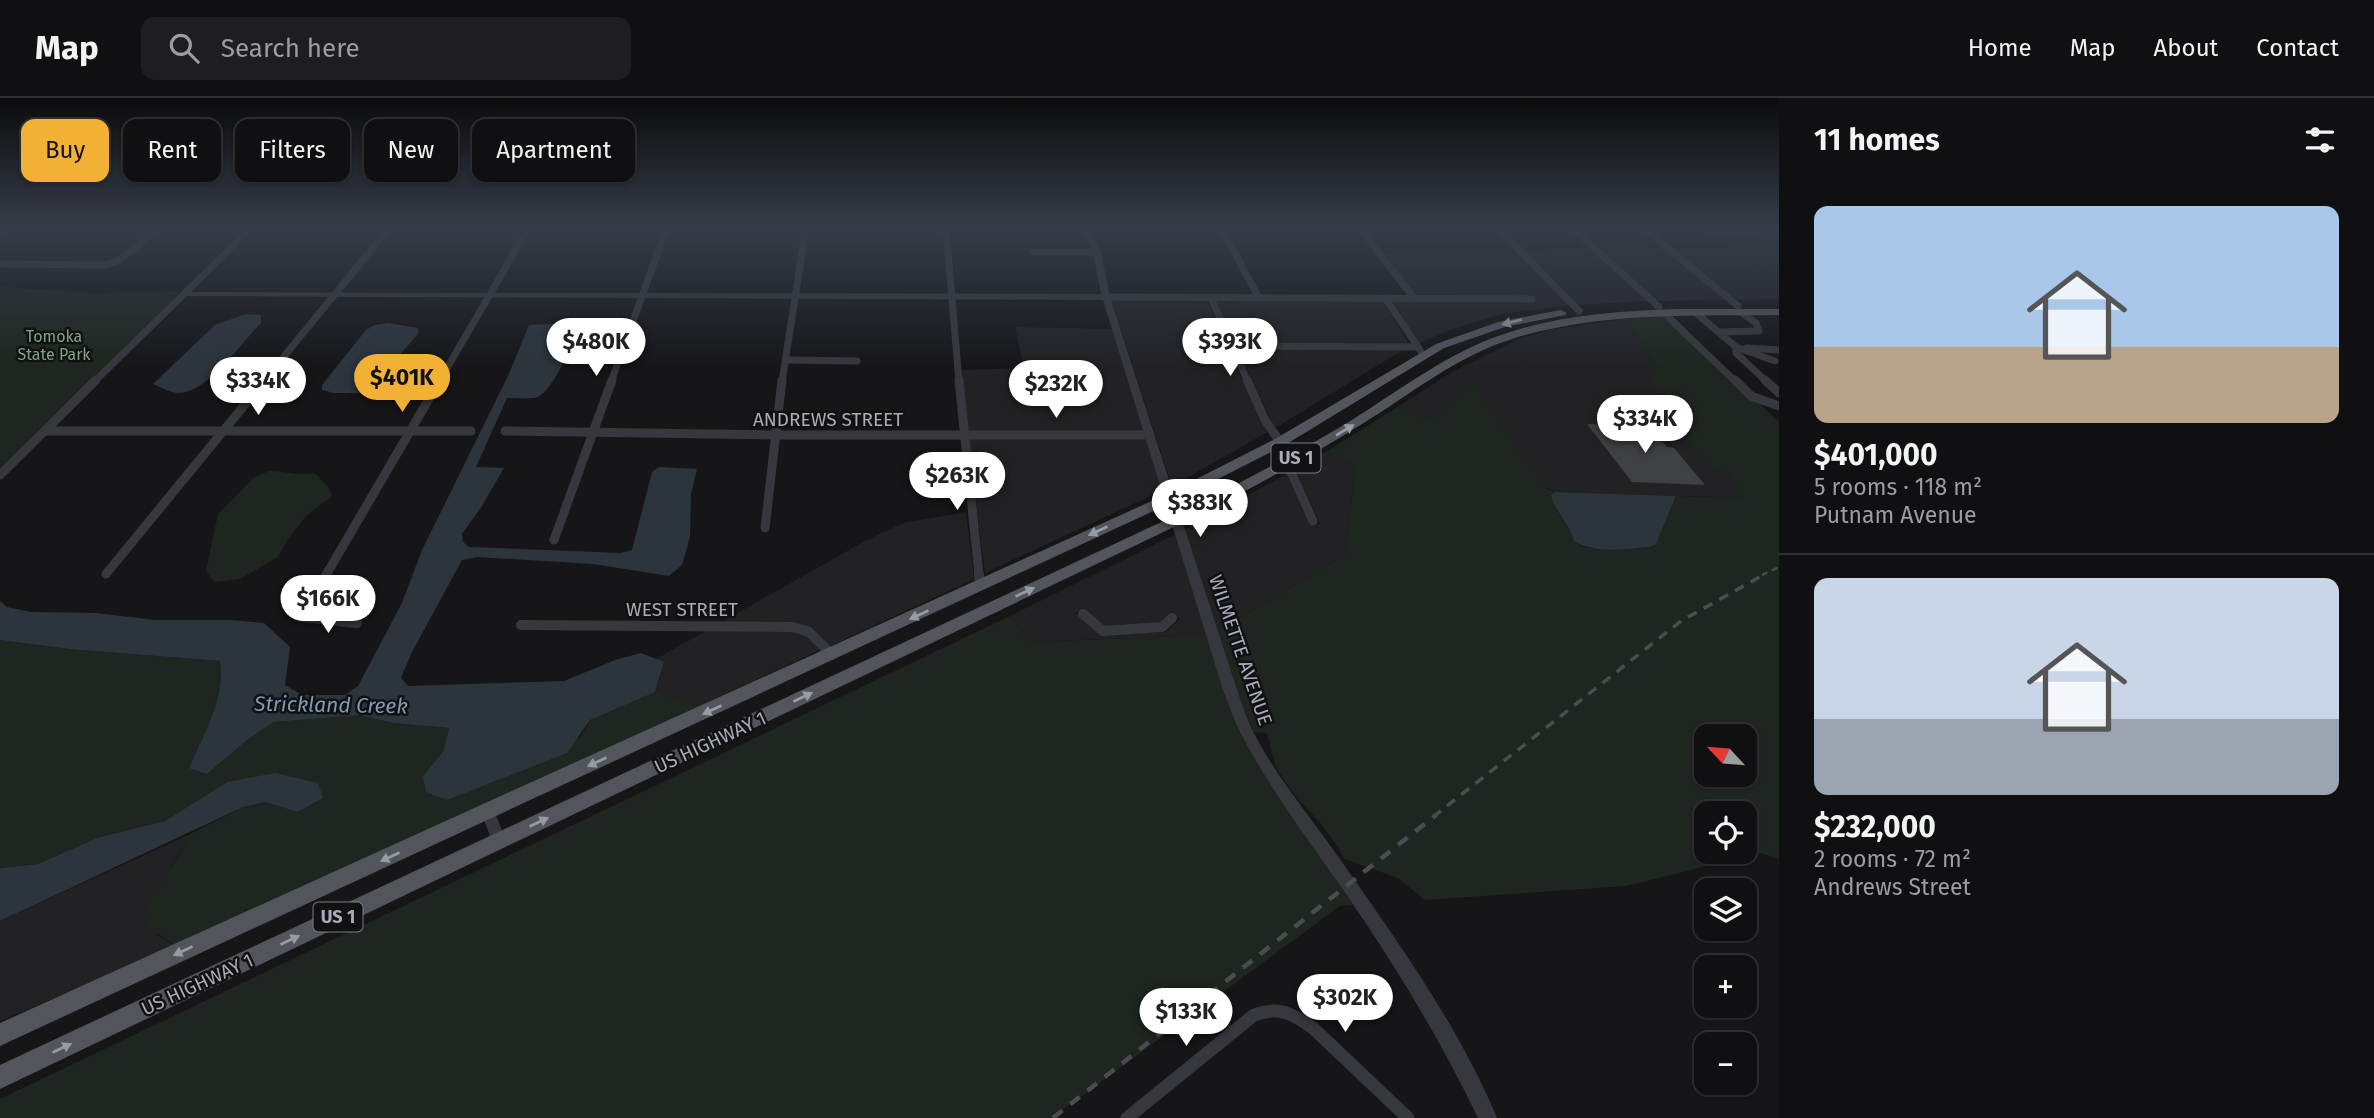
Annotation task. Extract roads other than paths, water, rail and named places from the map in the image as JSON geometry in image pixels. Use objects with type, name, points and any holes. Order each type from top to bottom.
[{"type":"main road","name":"US 1","points":[[1448,365],[1493,342],[1564,322],[1662,310],[1696,313],[1779,305]]},
{"type":"main road","points":[[1591,318],[1594,313],[1606,309]]},
{"type":"main road","name":"US 1","points":[[1421,351],[1523,319],[1579,311],[1740,309],[1779,312]]},
{"type":"main road","points":[[1564,322],[1579,311]]},
{"type":"main road","points":[[1448,365],[1441,359],[1441,352],[1455,344],[1459,338]]},
{"type":"main road","points":[[1383,406],[1399,385],[1430,363],[1431,359],[1421,351]]},
{"type":"main road","name":"US HIGHWAY 1","points":[[0,1035],[1170,498],[1300,431],[1384,380],[1421,351]]},
{"type":"main road","name":"US HIGHWAY 1","points":[[0,1077],[1177,520],[1287,463],[1448,365]]},
{"type":"main road","points":[[1287,463],[1289,446],[1300,431]]},
{"type":"main road","points":[[1262,477],[1274,460],[1280,442]]},
{"type":"main road","points":[[963,621],[982,603],[984,596],[981,586]]},
{"type":"street","points":[[0,475],[203,275]]},
{"type":"street","points":[[106,574],[352,275]]},
{"type":"street","points":[[357,623],[302,617],[501,275]]},
{"type":"street","points":[[554,540],[649,275]]},
{"type":"street","points":[[765,528],[774,435],[798,275]]},
{"type":"street","points":[[949,275],[962,434],[981,586]]},
{"type":"street","name":"WILMETTE AVENUE","points":[[1102,275],[1106,297],[1229,687],[1245,728],[1267,767],[1434,1017],[1489,1118]]},
{"type":"street","points":[[1247,275],[1259,298]]},
{"type":"street","points":[[1396,275],[1414,298]]},
{"type":"street","points":[[1544,275],[1579,311]]},
{"type":"street","points":[[1624,275],[1751,396],[1779,406]]},
{"type":"street","points":[[1699,275],[1756,324],[1759,331],[1719,332]]},
{"type":"street","points":[[184,294],[1532,299]]},
{"type":"street","points":[[1210,298],[1265,420],[1280,442]]},
{"type":"street","points":[[1385,298],[1421,351]]},
{"type":"street","points":[[1696,313],[1737,347],[1778,363]]},
{"type":"street","points":[[1231,346],[1421,351]]},
{"type":"street","points":[[1737,347],[1779,350]]},
{"type":"street","points":[[1737,347],[1736,352],[1779,393]]},
{"type":"street","points":[[786,360],[857,361]]},
{"type":"street","points":[[45,431],[471,430]]},
{"type":"street","name":"ANDREWS STREET","points":[[505,430],[774,435],[1150,435]]},
{"type":"street","points":[[1287,463],[1313,521]]},
{"type":"street","points":[[1083,614],[1104,631],[1162,627],[1172,618]]},
{"type":"street","name":"WEST STREET","points":[[522,625],[793,627],[808,632],[832,655]]},
{"type":"street","points":[[488,812],[499,841]]},
{"type":"street","points":[[1127,1118],[1254,1015],[1273,1008],[1307,1022],[1408,1118]]},
{"type":"water","points":[[246,314],[261,315],[261,323],[223,366],[201,385],[179,393],[153,384],[215,325]]},
{"type":"water","name":"Strickland Creek","points":[[582,322],[549,387],[535,398],[507,398],[476,467],[504,468],[462,534],[463,542],[469,547],[621,553],[632,550],[652,472],[659,467],[697,469],[691,494],[690,537],[682,565],[669,576],[593,564],[477,557],[462,560],[412,652],[401,678],[408,686],[564,681],[615,660],[641,653],[664,662],[655,692],[590,720],[567,753],[447,800],[426,792],[423,776],[444,750],[449,728],[393,723],[360,715],[274,722],[247,740],[207,774],[189,768],[216,703],[221,675],[220,661],[69,649],[0,640],[0,601],[7,607],[31,612],[96,613],[155,620],[264,623],[290,647],[285,685],[302,695],[345,695],[358,686],[402,603],[422,550],[508,376],[529,325]]},
{"type":"water","points":[[388,323],[418,328],[418,334],[366,393],[334,393],[322,390],[322,385],[366,330]]},
{"type":"water","points":[[1555,492],[1676,496],[1656,544],[1650,547],[1610,550],[1592,548],[1574,541],[1553,501],[1551,495]]},
{"type":"water","points":[[275,773],[318,783],[323,798],[297,812],[266,802],[243,807],[0,921],[0,868],[38,864],[97,838],[165,821],[227,782]]},
{"type":"railway","points":[[1762,575],[1779,567]]},
{"type":"railway","points":[[1433,817],[1681,621],[1765,574]]},
{"type":"railway","points":[[1053,1118],[1436,815]]},
{"type":"park label","name":"Tomoka State Park","points":[[54,345]]}]
